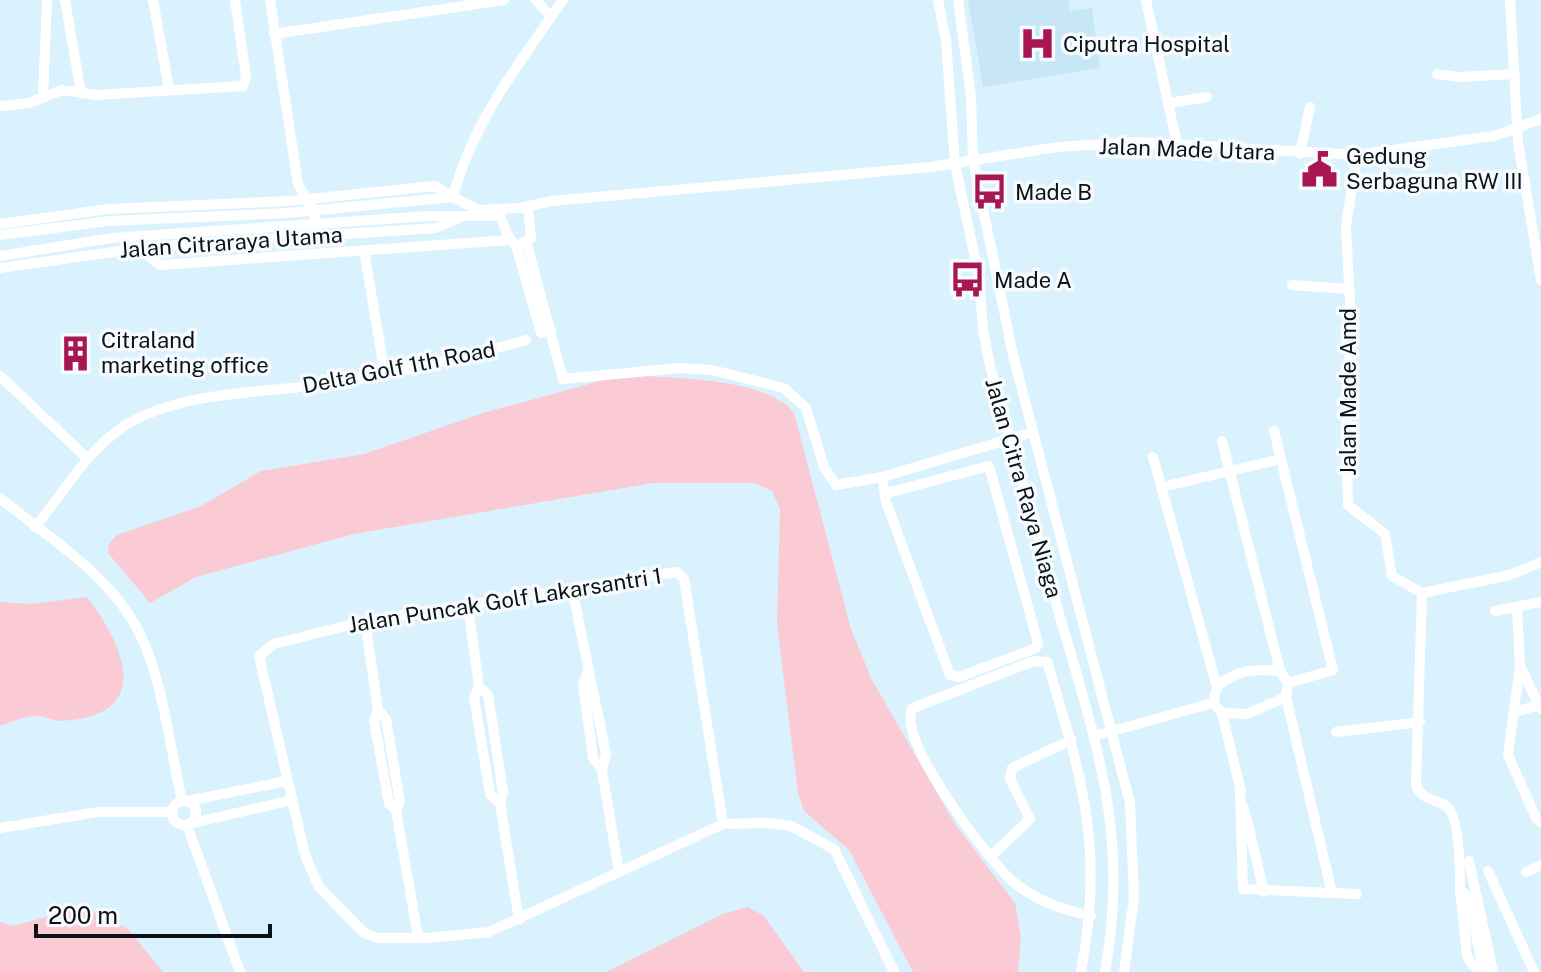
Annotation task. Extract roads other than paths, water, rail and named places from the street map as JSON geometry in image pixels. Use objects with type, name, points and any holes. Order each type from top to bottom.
[{"type":"street","points":[[43,97],[47,0]]},
{"type":"street","points":[[65,0],[81,93]]},
{"type":"street","points":[[153,0],[169,89]]},
{"type":"street","points":[[0,106],[29,103],[62,90],[81,93],[246,84],[235,0]]},
{"type":"street","points":[[270,0],[298,184],[313,210],[316,230]]},
{"type":"street","points":[[274,34],[504,0]]},
{"type":"street","points":[[536,0],[551,17]]},
{"type":"street","points":[[453,197],[461,164],[482,123],[563,0]]},
{"type":"street","name":"Jalan Citra Raya Niaga","points":[[938,0],[946,41],[955,164],[979,276],[983,330],[990,366],[1094,736],[1110,808],[1116,889],[1105,972]]},
{"type":"street","name":"Jalan Citra Raya Niaga","points":[[958,0],[971,96],[973,160],[1033,432],[1130,803],[1134,898],[1124,972]]},
{"type":"street","points":[[1146,0],[1177,144]]},
{"type":"street","points":[[1510,0],[1522,178],[1541,280]]},
{"type":"street","points":[[1437,74],[1458,77],[1515,74]]},
{"type":"street","points":[[1169,103],[1207,97]]},
{"type":"street","points":[[1300,154],[1310,107]]},
{"type":"street","name":"Jalan Made Utara","points":[[973,160],[1058,147],[1177,144],[1300,154],[1357,155],[1446,145],[1518,128],[1541,119]]},
{"type":"street","name":"Jalan Made Amd","points":[[1357,155],[1346,226],[1351,323],[1346,425],[1348,505],[1385,534],[1392,576],[1422,593]]},
{"type":"street","name":"Jalan Citraraya Utama","points":[[0,268],[148,247],[429,216],[500,216],[552,201],[973,160]]},
{"type":"street","points":[[288,233],[290,201],[298,184]]},
{"type":"street","name":"Jalan Citraraya Utama","points":[[0,224],[109,209],[290,201],[435,186],[478,210],[524,208]]},
{"type":"street","name":"Jalan Citraraya Utama","points":[[0,235],[109,221],[288,213],[453,197]]},
{"type":"street","points":[[148,247],[150,257],[160,265],[517,242],[533,232],[524,208]]},
{"type":"street","points":[[500,216],[517,242],[551,330],[563,379],[680,368],[712,370],[784,388],[806,408],[831,480],[846,485],[1033,432]]},
{"type":"street","name":"Jalan Citraraya Utama","points":[[0,256],[112,238],[288,233]]},
{"type":"street","points":[[364,250],[385,375]]},
{"type":"street","points":[[1292,285],[1347,289]]},
{"type":"street","name":"Delta Golf 1th Road","points":[[35,527],[87,458],[124,426],[164,408],[229,395],[385,375],[526,340]]},
{"type":"street","points":[[0,376],[87,458]]},
{"type":"street","points":[[1274,431],[1333,670],[1288,683]]},
{"type":"street","points":[[1222,441],[1280,671],[1288,683],[1286,697],[1332,893]]},
{"type":"street","points":[[1153,457],[1217,687],[1213,703]]},
{"type":"street","points":[[1162,487],[1281,459]]},
{"type":"street","points":[[882,477],[887,493],[886,502],[950,675],[959,677],[1036,648],[1038,643],[1020,572],[989,466],[887,493]]},
{"type":"street","points":[[0,498],[5,508],[35,527],[96,577],[132,618],[155,680],[185,801],[197,811],[190,824],[240,972]]},
{"type":"street","points":[[1484,972],[1467,896],[1460,890],[1458,850],[1451,812],[1425,798],[1416,785],[1422,593],[1510,575],[1541,562]]},
{"type":"street","name":"Jalan Puncak Golf Lakarsantri 1","points":[[723,824],[684,579],[676,572],[664,571],[365,621],[267,646],[259,656],[287,781],[312,873],[319,887],[354,925],[378,938],[475,935],[519,920],[723,824],[791,826],[834,849],[894,972]]},
{"type":"street","points":[[572,588],[606,754],[602,770],[619,872]]},
{"type":"street","points":[[1495,611],[1541,602]]},
{"type":"street","points":[[468,605],[479,687],[488,695],[503,792],[500,804],[519,920]]},
{"type":"street","points":[[1517,608],[1520,666],[1508,755],[1538,820]]},
{"type":"street","points":[[365,621],[378,710],[386,719],[400,802],[396,810],[418,937]]},
{"type":"street","points":[[1081,972],[1091,916],[1093,864],[1088,813],[1071,740],[1047,662],[1041,660],[909,711],[910,723],[936,780],[970,836],[1011,880],[1033,896],[1091,916]]},
{"type":"street","points":[[1514,712],[1540,707],[1520,666]]},
{"type":"street","points":[[1217,687],[1244,671],[1280,671]]},
{"type":"street","points":[[1222,713],[1259,711],[1286,697]]},
{"type":"street","points":[[1094,736],[1213,703]]},
{"type":"street","points":[[1213,703],[1222,713],[1264,892]]},
{"type":"street","points":[[1336,732],[1420,722]]},
{"type":"street","points":[[990,857],[1030,819],[1010,779],[1012,768],[1071,740]]},
{"type":"street","points":[[0,828],[68,815],[172,812],[185,801],[287,781]]},
{"type":"street","points":[[1240,789],[1242,886],[1247,891],[1357,894]]},
{"type":"street","points":[[172,812],[176,822],[190,824],[292,800]]},
{"type":"street","points":[[1469,861],[1493,972]]},
{"type":"street","points":[[1534,868],[1541,881]]},
{"type":"street","points":[[1488,871],[1534,972]]},
{"type":"street","points":[[1127,960],[1133,972]]},
{"type":"place","name":"Ciputra Hospital","points":[[1037,44]]},
{"type":"place","name":"Gedung Serbaguna RW III","points":[[1320,169]]},
{"type":"place","name":"Made B","points":[[989,192]]},
{"type":"place","name":"Made A","points":[[968,280]]},
{"type":"place","name":"Citraland marketing office","points":[[75,353]]}]
